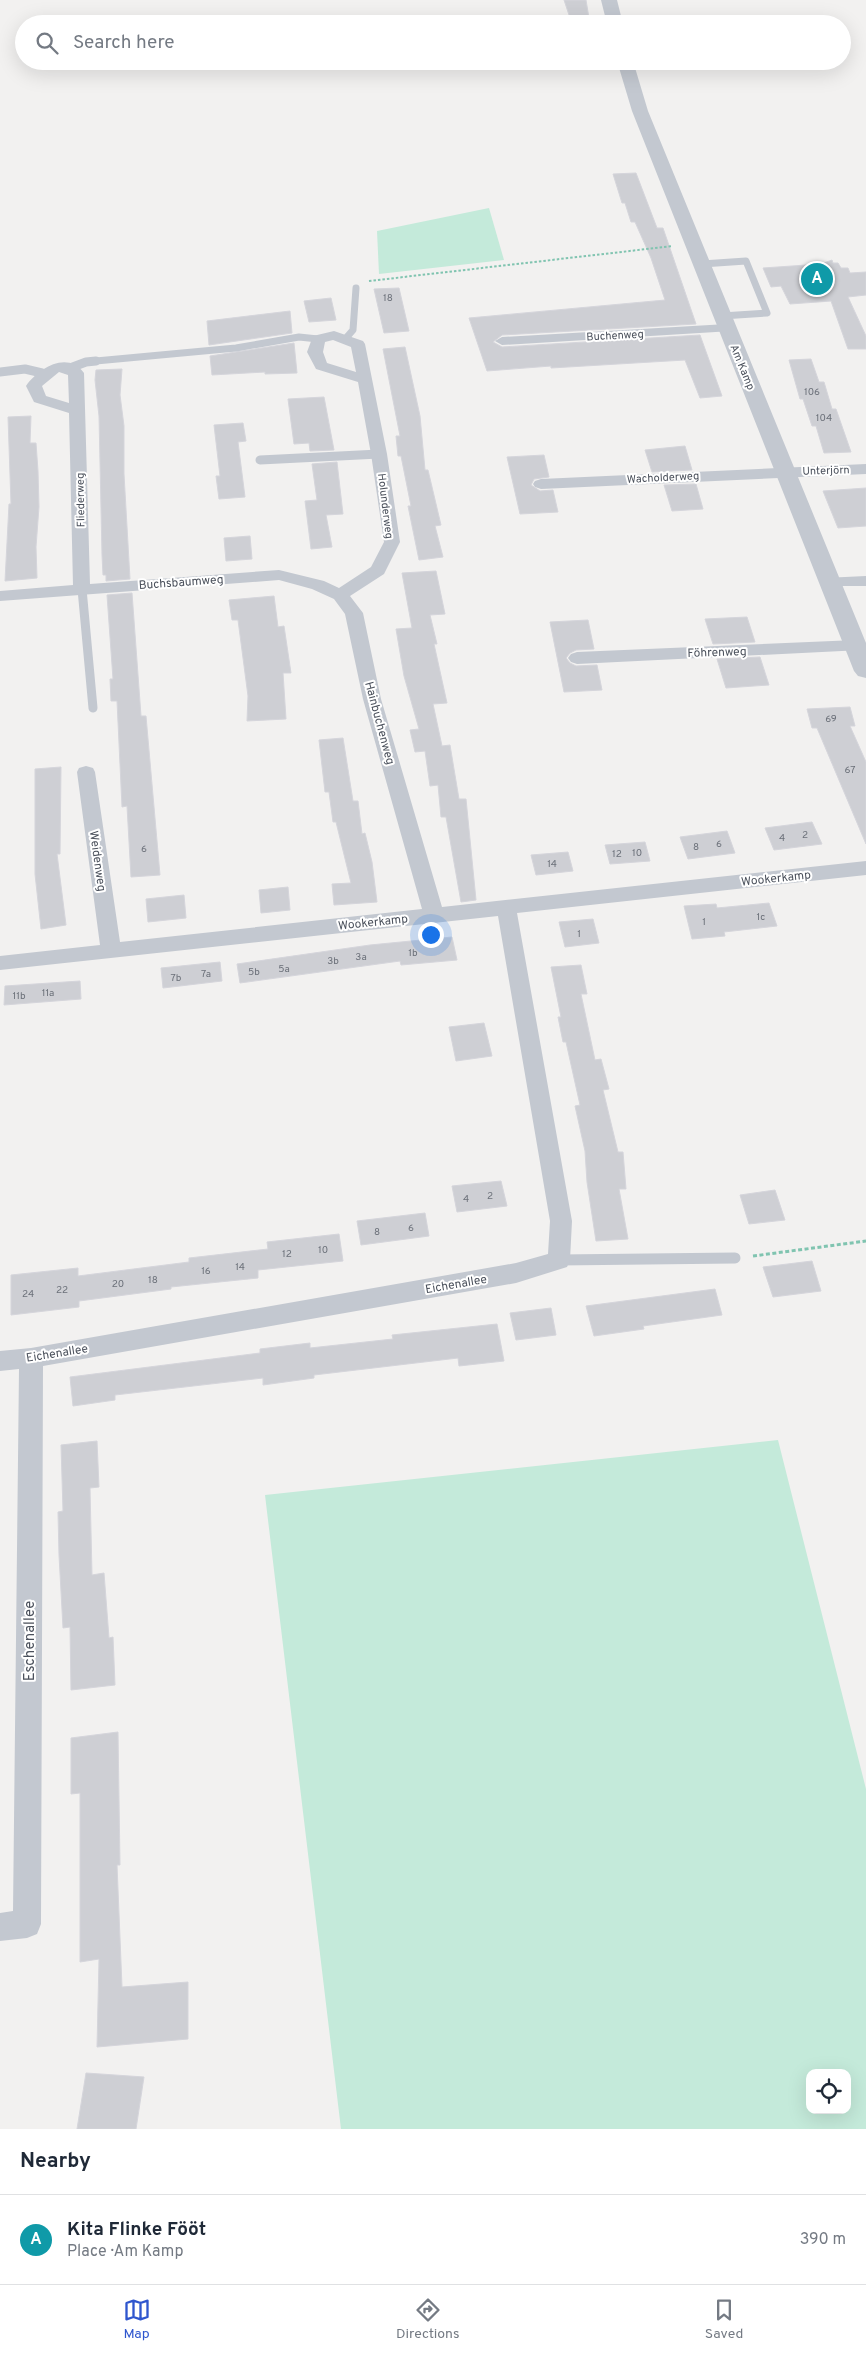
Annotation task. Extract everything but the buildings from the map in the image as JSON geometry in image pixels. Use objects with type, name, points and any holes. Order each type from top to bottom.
[{"type":"street","points":[[609,0],[613,15]]},
{"type":"street","name":"Am Kamp","points":[[628,70],[640,112],[866,671]]},
{"type":"street","name":"Buchenweg","points":[[502,342],[725,322]]},
{"type":"street","points":[[346,338],[334,335],[318,339],[315,352],[321,366],[363,379]]},
{"type":"street","name":"Holunderweg","points":[[340,595],[378,570],[392,542],[379,454],[363,379],[358,344],[346,338]]},
{"type":"street","points":[[70,368],[53,368],[42,373],[34,386],[40,399],[78,411]]},
{"type":"street","name":"Fliederweg","points":[[70,368],[76,373],[82,589]]},
{"type":"street","name":"Unterjörn","points":[[785,471],[866,469]]},
{"type":"street","name":"Wacholderweg","points":[[541,484],[785,471]]},
{"type":"street","name":"Buchsbaumweg","points":[[0,596],[279,575],[318,585],[340,595]]},
{"type":"street","points":[[830,582],[866,581]]},
{"type":"street","name":"Hainbuchenweg","points":[[340,595],[354,613],[372,698],[434,915]]},
{"type":"street","name":"Föhrenweg","points":[[577,658],[856,646]]},
{"type":"street","name":"Weidenweg","points":[[86,772],[111,951]]},
{"type":"street","name":"Wookerkamp","points":[[0,963],[866,868]]},
{"type":"street","points":[[506,907],[561,1221],[559,1260]]},
{"type":"street","name":"Eichenallee","points":[[0,1361],[31,1358],[516,1273],[559,1260]]},
{"type":"street","name":"Eschenallee","points":[[14,1925],[31,1358]]},
{"type":"lane","points":[[702,264],[746,261],[767,313],[725,322]]},
{"type":"lane","points":[[346,338],[353,330],[356,288]]},
{"type":"lane","points":[[70,368],[86,362],[236,348],[299,337],[318,339]]},
{"type":"lane","points":[[0,372],[25,369],[42,373]]},
{"type":"lane","points":[[260,460],[379,454]]},
{"type":"lane","points":[[82,589],[94,708]]},
{"type":"lane","points":[[559,1260],[735,1258]]},
{"type":"path","points":[[356,288],[362,282],[693,243]]},
{"type":"path","points":[[735,1258],[866,1241]]},
{"type":"green space","points":[[489,208],[504,260],[379,274],[377,231]]},
{"type":"green space","points":[[778,1440],[866,1789],[866,2129],[341,2129],[265,1495]]},
{"type":"place","name":"Kita Flinke Fööt","points":[[817,279]]}]
